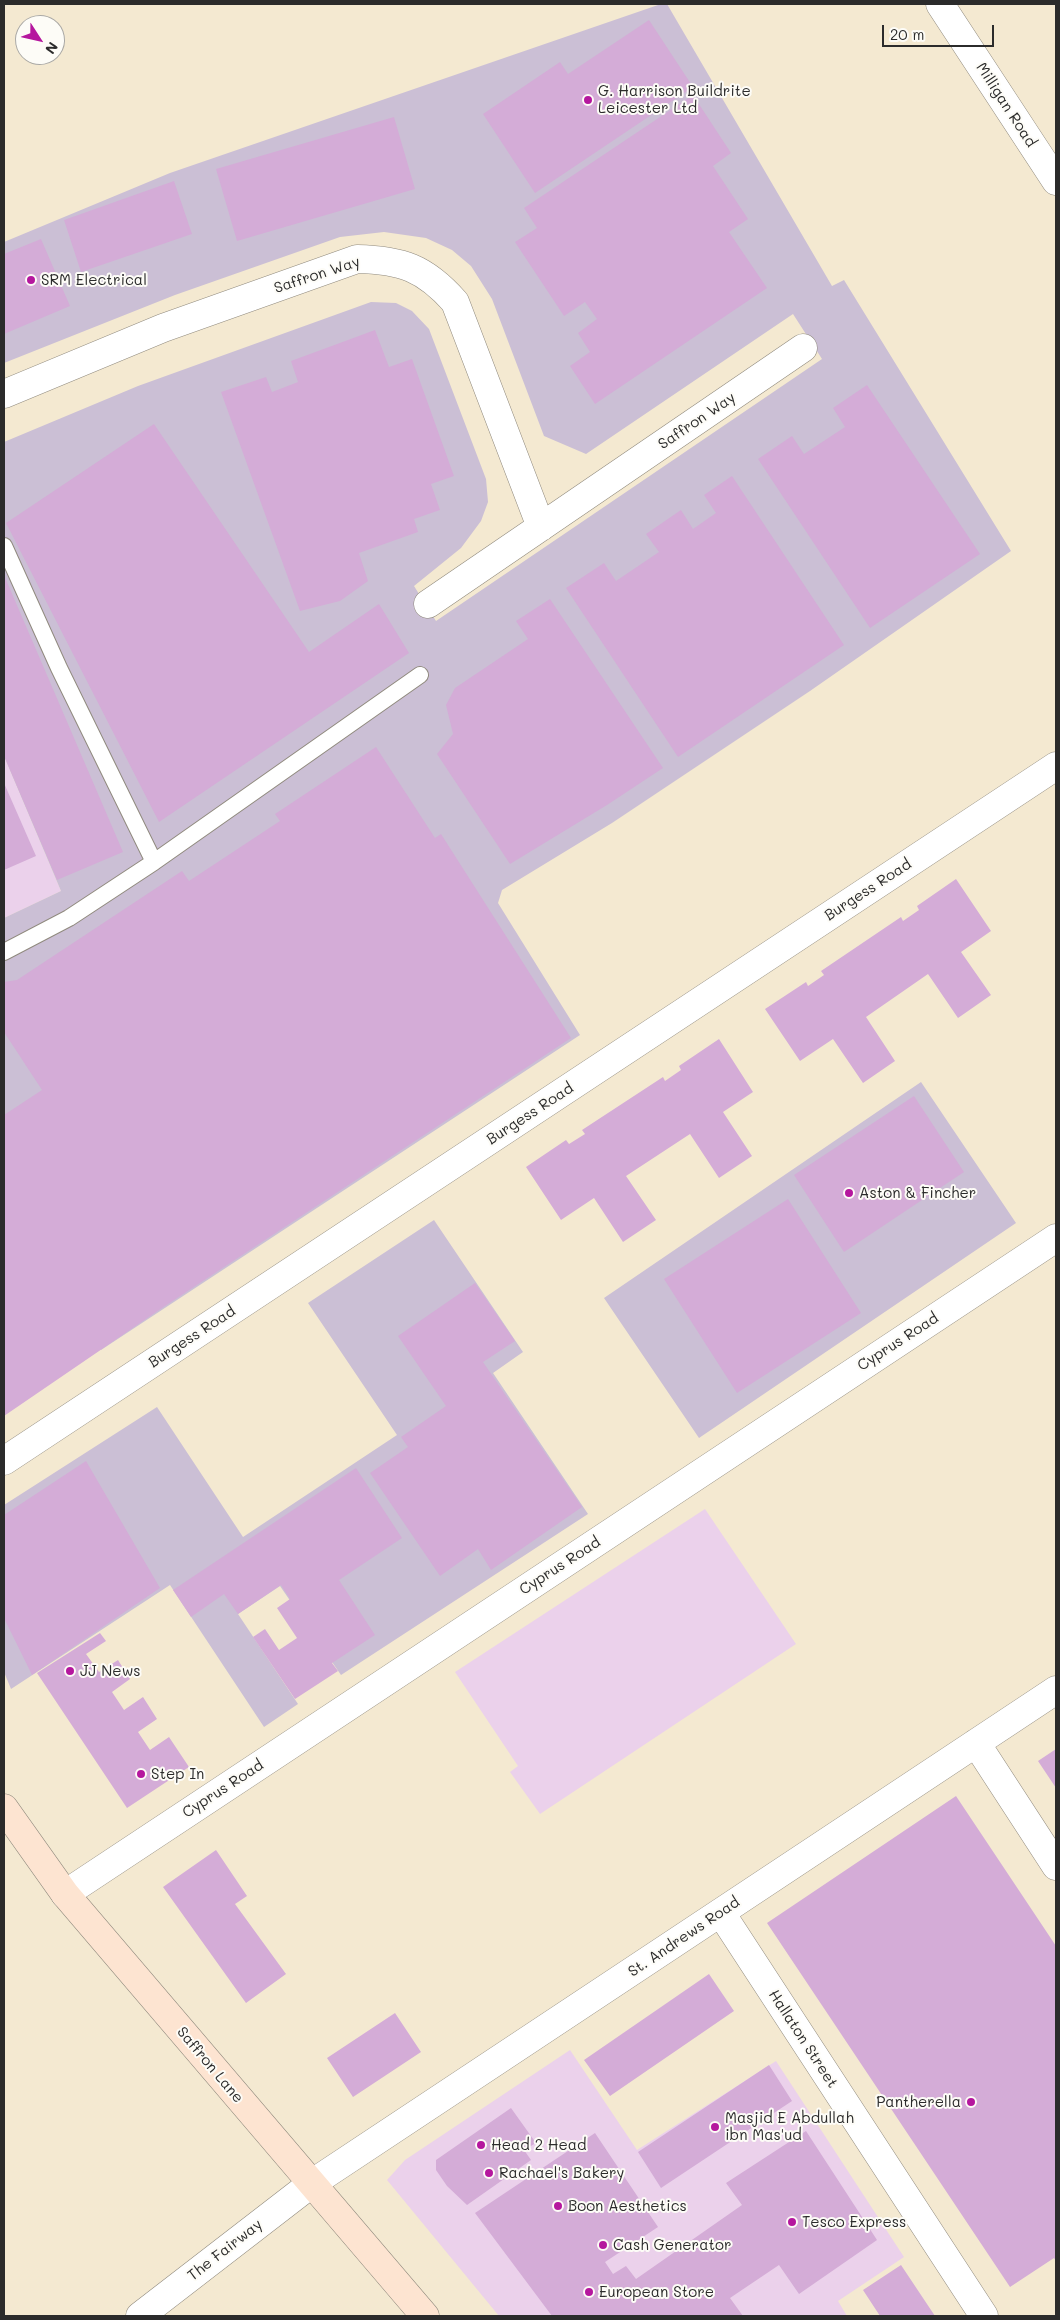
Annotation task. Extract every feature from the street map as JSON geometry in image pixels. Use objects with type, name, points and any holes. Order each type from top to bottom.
[{"type":"main road","name":"Saffron Lane","points":[[4,1808],[65,1894],[425,2316]]},
{"type":"street","name":"Milligan Road","points":[[940,4],[1056,181]]},
{"type":"street","name":"Saffron Way","points":[[4,394],[163,328],[339,265],[357,259],[384,260],[414,269],[437,282],[455,302],[542,527]]},
{"type":"street","name":"Saffron Way","points":[[428,604],[803,348]]},
{"type":"street","name":"Burgess Road","points":[[4,1462],[1056,766]]},
{"type":"street","name":"Cyprus Road","points":[[65,1894],[1056,1238]]},
{"type":"street","name":"St. Andrews Road","points":[[311,2184],[1056,1690]]},
{"type":"street","points":[[976,1743],[1056,1866]]},
{"type":"street","name":"Hallaton Street","points":[[721,1913],[984,2316]]},
{"type":"street","name":"The Fairway","points":[[140,2316],[311,2184]]},
{"type":"lane","points":[[4,546],[59,668],[154,862]]},
{"type":"lane","points":[[4,952],[69,918],[154,862],[420,675]]},
{"type":"shaded area","points":[[661,4],[667,4],[832,286],[844,280],[1011,551],[810,691],[612,823],[502,890],[498,903],[580,1035],[101,1350],[4,1194],[4,918],[61,891],[4,756],[4,442],[138,386],[371,302],[396,303],[412,311],[429,329],[486,479],[488,502],[481,521],[461,548],[414,586],[436,621],[822,359],[793,314],[586,454],[544,436],[492,299],[471,266],[452,250],[426,238],[384,232],[340,237],[175,295],[4,363],[4,242],[170,173]]},
{"type":"shaded area","points":[[4,756],[61,891],[4,918]]},
{"type":"shaded area","points":[[921,1082],[1016,1223],[699,1438],[604,1298]]},
{"type":"shaded area","points":[[434,1220],[523,1352],[493,1373],[588,1514],[341,1675],[280,1586],[238,1614],[298,1704],[264,1727],[170,1585],[11,1689],[4,1672],[4,1505],[157,1407],[243,1537],[397,1435],[308,1303]]},
{"type":"shaded area","points":[[705,1509],[796,1644],[540,1814],[510,1772],[518,1766],[455,1672]]},
{"type":"shaded area","points":[[570,2050],[637,2150],[776,2061],[904,2257],[838,2301],[847,2316],[499,2316],[387,2180],[405,2160]]},
{"type":"building","name":"G. Harrison Buildrite Leicester Ltd","points":[[649,20],[693,87],[535,193],[483,114],[560,62],[568,74]]},
{"type":"building","points":[[693,95],[731,153],[713,166],[748,219],[729,232],[767,288],[595,404],[570,366],[590,352],[578,333],[597,319],[585,302],[564,316],[515,242],[537,228],[524,208]]},
{"type":"building","points":[[394,117],[415,189],[237,241],[216,169]]},
{"type":"building","points":[[174,181],[192,234],[81,272],[64,220]]},
{"type":"building","name":"SRM Electrical","points":[[41,239],[70,306],[4,334],[4,254]]},
{"type":"building","points":[[375,330],[389,367],[412,359],[454,476],[431,484],[440,510],[414,519],[418,532],[359,553],[368,581],[340,601],[300,611],[221,392],[266,377],[272,392],[298,382],[291,361]]},
{"type":"building","points":[[867,385],[980,554],[870,628],[758,459],[792,436],[804,454],[845,427],[833,408]]},
{"type":"building","points":[[154,424],[309,652],[379,604],[409,653],[159,822],[6,523]]},
{"type":"building","points":[[732,476],[844,645],[678,757],[566,588],[604,563],[616,581],[659,552],[646,534],[681,510],[693,529],[716,513],[704,495]]},
{"type":"building","points":[[4,575],[123,852],[57,880],[4,756]]},
{"type":"building","points":[[550,599],[663,768],[607,805],[510,864],[437,754],[453,734],[446,705],[455,688],[528,639],[516,621]]},
{"type":"building","points":[[376,747],[435,838],[441,834],[571,1038],[162,1308],[4,1416],[4,1115],[42,1090],[4,1032],[4,982],[17,980],[182,871],[189,881],[280,821],[275,814]]},
{"type":"building","points":[[4,783],[36,856],[4,870]]},
{"type":"building","points":[[956,879],[991,931],[961,952],[991,995],[958,1018],[928,974],[866,1017],[895,1061],[863,1083],[833,1039],[800,1061],[765,1009],[806,982],[808,986],[824,975],[821,971],[901,917],[903,921],[919,910],[917,906]]},
{"type":"building","points":[[719,1039],[753,1092],[723,1112],[752,1156],[719,1178],[690,1134],[626,1176],[656,1220],[623,1242],[594,1198],[561,1220],[526,1167],[566,1140],[569,1144],[585,1134],[582,1130],[663,1077],[665,1081],[681,1070],[679,1066]]},
{"type":"building","points":[[914,1096],[964,1172],[844,1252],[794,1175]]},
{"type":"building","points":[[788,1199],[861,1313],[737,1393],[664,1279]]},
{"type":"building","points":[[475,1283],[515,1341],[483,1362],[582,1507],[491,1570],[478,1549],[440,1576],[370,1473],[408,1447],[401,1437],[446,1406],[398,1336]]},
{"type":"building","points":[[86,1461],[160,1588],[32,1675],[4,1618],[4,1515]]},
{"type":"building","points":[[356,1468],[402,1538],[339,1580],[375,1635],[332,1663],[338,1671],[295,1699],[253,1637],[265,1629],[279,1650],[297,1638],[277,1608],[290,1599],[281,1585],[238,1614],[224,1594],[191,1617],[173,1590]]},
{"type":"building","points":[[100,1633],[106,1641],[86,1654],[99,1672],[118,1660],[130,1679],[112,1692],[124,1710],[143,1697],[157,1719],[138,1732],[150,1750],[169,1737],[189,1767],[127,1808],[37,1673]]},
{"type":"building","points":[[1056,1749],[1056,1788],[1038,1761]]},
{"type":"building","name":"Pantherella","points":[[956,1796],[1056,1946],[1056,2261],[1054,2258],[1010,2287],[767,1923]]},
{"type":"building","points":[[216,1850],[247,1896],[235,1904],[286,1974],[246,2003],[163,1887]]},
{"type":"building","points":[[709,1974],[734,2011],[610,2096],[584,2060]]},
{"type":"building","points":[[395,2013],[421,2052],[353,2097],[327,2058]]},
{"type":"building","name":"Masjid E Abdullah ibn Mas'ud","points":[[769,2065],[792,2101],[661,2188],[638,2152]]},
{"type":"building","points":[[511,2108],[536,2143],[524,2150],[531,2160],[467,2205],[447,2186],[436,2170],[436,2160]]},
{"type":"building","points":[[806,2131],[877,2240],[799,2294],[779,2265],[730,2298],[743,2316],[552,2316],[475,2213],[595,2133],[658,2227],[605,2262],[613,2274],[626,2266],[636,2279],[742,2205],[726,2183]]},
{"type":"building","points":[[901,2265],[935,2316],[880,2316],[863,2290]]},
{"type":"place","name":"G. Harrison Buildrite Leicester Ltd","points":[[588,100]]},
{"type":"place","name":"SRM Electrical","points":[[31,280]]},
{"type":"place","name":"Aston & Fincher","points":[[849,1193]]},
{"type":"place","name":"JJ News","points":[[70,1671]]},
{"type":"place","name":"Step In","points":[[141,1774]]},
{"type":"place","name":"Pantherella","points":[[971,2102]]},
{"type":"place","name":"Masjid E Abdullah ibn Mas'ud","points":[[715,2127]]},
{"type":"place","name":"Head 2 Head","points":[[481,2145]]},
{"type":"place","name":"Rachael's Bakery","points":[[489,2173]]},
{"type":"place","name":"Boon Aesthetics","points":[[558,2206]]},
{"type":"place","name":"Tesco Express","points":[[792,2222]]},
{"type":"place","name":"Cash Generator","points":[[603,2245]]},
{"type":"place","name":"European Store","points":[[589,2292]]}]
